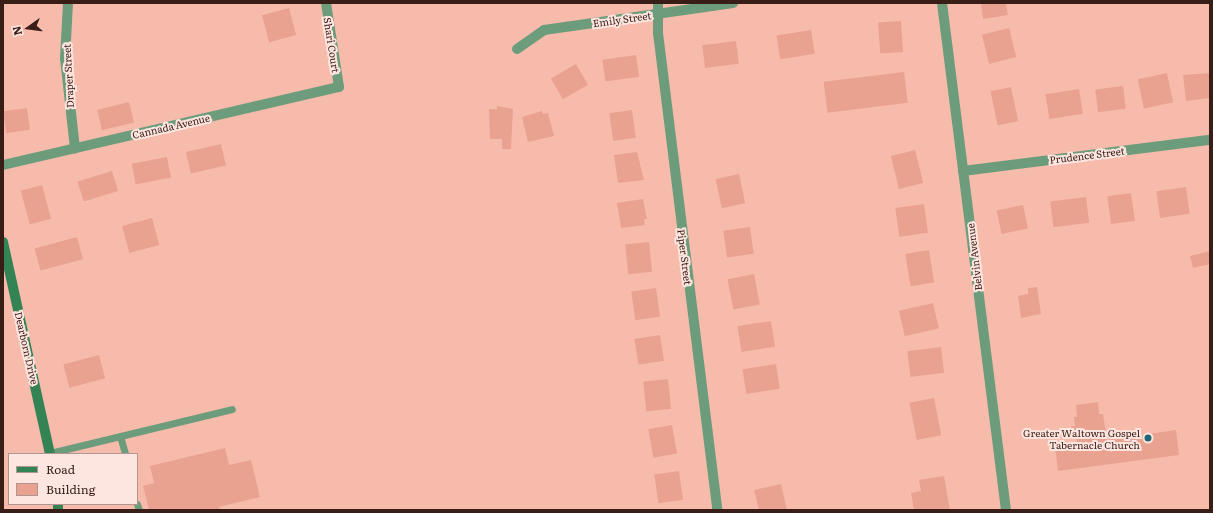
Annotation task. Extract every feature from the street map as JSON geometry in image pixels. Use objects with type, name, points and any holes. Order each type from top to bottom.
[{"type":"street","name":"Draper Street","points":[[68,3],[65,58],[75,148]]},
{"type":"street","name":"Shari Court","points":[[326,3],[339,87]]},
{"type":"street","name":"Emily Street","points":[[517,49],[544,30],[659,8],[732,3]]},
{"type":"street","name":"Belvin Avenue","points":[[942,3],[1006,510]]},
{"type":"street","name":"Piper Street","points":[[659,8],[658,33],[717,510]]},
{"type":"street","name":"Cannada Avenue","points":[[3,165],[339,87]]},
{"type":"street","name":"Prudence Street","points":[[963,171],[1210,140]]},
{"type":"street","name":"Dearborn Drive","points":[[3,242],[50,453]]},
{"type":"lane","points":[[50,453],[232,409]]},
{"type":"lane","points":[[120,436],[125,453]]},
{"type":"building","points":[[981,3],[1006,3],[1008,15],[983,19]]},
{"type":"building","points":[[289,8],[296,35],[269,42],[262,15]]},
{"type":"building","points":[[901,21],[903,52],[880,54],[878,23]]},
{"type":"building","points":[[1009,28],[1016,57],[989,64],[982,35]]},
{"type":"building","points":[[811,30],[815,54],[780,59],[776,35]]},
{"type":"building","points":[[736,41],[739,64],[705,68],[702,45]]},
{"type":"building","points":[[636,55],[639,77],[605,82],[602,60]]},
{"type":"building","points":[[576,64],[588,85],[563,99],[551,79]]},
{"type":"building","points":[[904,72],[908,103],[827,113],[824,82]]},
{"type":"building","points":[[1167,73],[1173,102],[1144,109],[1138,79]]},
{"type":"building","points":[[1210,73],[1210,98],[1186,101],[1183,75]]},
{"type":"building","points":[[1123,86],[1126,109],[1098,112],[1095,89]]},
{"type":"building","points":[[1011,87],[1018,121],[998,126],[990,91]]},
{"type":"building","points":[[1079,89],[1083,114],[1049,119],[1045,94]]},
{"type":"building","points":[[129,102],[134,122],[102,130],[97,110]]},
{"type":"building","points":[[497,106],[513,109],[511,149],[502,149],[502,139],[490,139],[489,109],[497,109]]},
{"type":"building","points":[[27,108],[30,130],[6,133],[3,111]]},
{"type":"building","points":[[632,110],[636,138],[613,141],[609,113]]},
{"type":"building","points":[[542,111],[543,114],[548,113],[554,136],[528,142],[522,117]]},
{"type":"building","points":[[221,144],[226,165],[191,174],[186,152]]},
{"type":"building","points":[[915,150],[923,183],[899,189],[891,156]]},
{"type":"building","points":[[637,152],[644,180],[618,183],[614,155]]},
{"type":"building","points":[[167,157],[171,178],[136,184],[132,164]]},
{"type":"building","points":[[112,171],[118,191],[84,202],[78,182]]},
{"type":"building","points":[[739,174],[745,203],[722,208],[716,179]]},
{"type":"building","points":[[42,185],[51,219],[30,225],[21,191]]},
{"type":"building","points":[[1186,187],[1190,214],[1160,218],[1156,191]]},
{"type":"building","points":[[1131,193],[1135,221],[1111,224],[1107,196]]},
{"type":"building","points":[[1086,197],[1089,223],[1053,227],[1050,201]]},
{"type":"building","points":[[643,199],[647,219],[644,219],[645,225],[621,228],[617,203]]},
{"type":"building","points":[[924,204],[928,233],[899,237],[895,208]]},
{"type":"building","points":[[1023,205],[1028,228],[1002,234],[997,211]]},
{"type":"building","points":[[152,218],[159,245],[129,253],[122,226]]},
{"type":"building","points":[[750,227],[754,254],[727,257],[723,231]]},
{"type":"building","points":[[77,237],[83,259],[40,271],[34,248]]},
{"type":"building","points":[[649,242],[652,272],[628,274],[625,245]]},
{"type":"building","points":[[929,250],[934,283],[910,286],[905,254]]},
{"type":"building","points":[[1210,251],[1210,264],[1193,268],[1190,256]]},
{"type":"building","points":[[754,274],[760,304],[733,310],[727,279]]},
{"type":"building","points":[[1037,287],[1041,314],[1021,318],[1018,296],[1028,294],[1028,288]]},
{"type":"building","points":[[656,288],[660,317],[635,320],[631,291]]},
{"type":"building","points":[[933,303],[939,328],[905,336],[899,311]]},
{"type":"building","points":[[771,321],[775,347],[741,352],[737,326]]},
{"type":"building","points":[[660,335],[664,361],[638,365],[634,339]]},
{"type":"building","points":[[941,347],[944,373],[910,377],[907,351]]},
{"type":"building","points":[[99,355],[105,378],[69,388],[63,365]]},
{"type":"building","points":[[776,364],[780,389],[746,394],[742,369]]},
{"type":"building","points":[[668,379],[671,409],[646,411],[643,382]]},
{"type":"building","points":[[934,398],[941,435],[917,440],[909,403]]},
{"type":"building","name":"Greater Waltown Gospel Tabernacle Church","points":[[1098,402],[1099,414],[1103,414],[1107,440],[1176,430],[1179,455],[1058,471],[1055,447],[1078,444],[1071,426],[1075,426],[1074,417],[1077,417],[1076,405]]},
{"type":"building","points":[[672,425],[677,454],[653,458],[648,429]]},
{"type":"building","points":[[225,448],[229,465],[251,460],[260,497],[219,507],[220,510],[149,510],[143,486],[154,483],[150,466]]},
{"type":"building","points":[[679,471],[683,500],[658,503],[654,474]]},
{"type":"building","points":[[944,476],[950,510],[914,510],[911,493],[921,491],[919,480]]},
{"type":"building","points":[[781,484],[787,510],[759,510],[754,490]]},
{"type":"place","name":"Greater Waltown Gospel Tabernacle Church","points":[[1148,438]]}]
